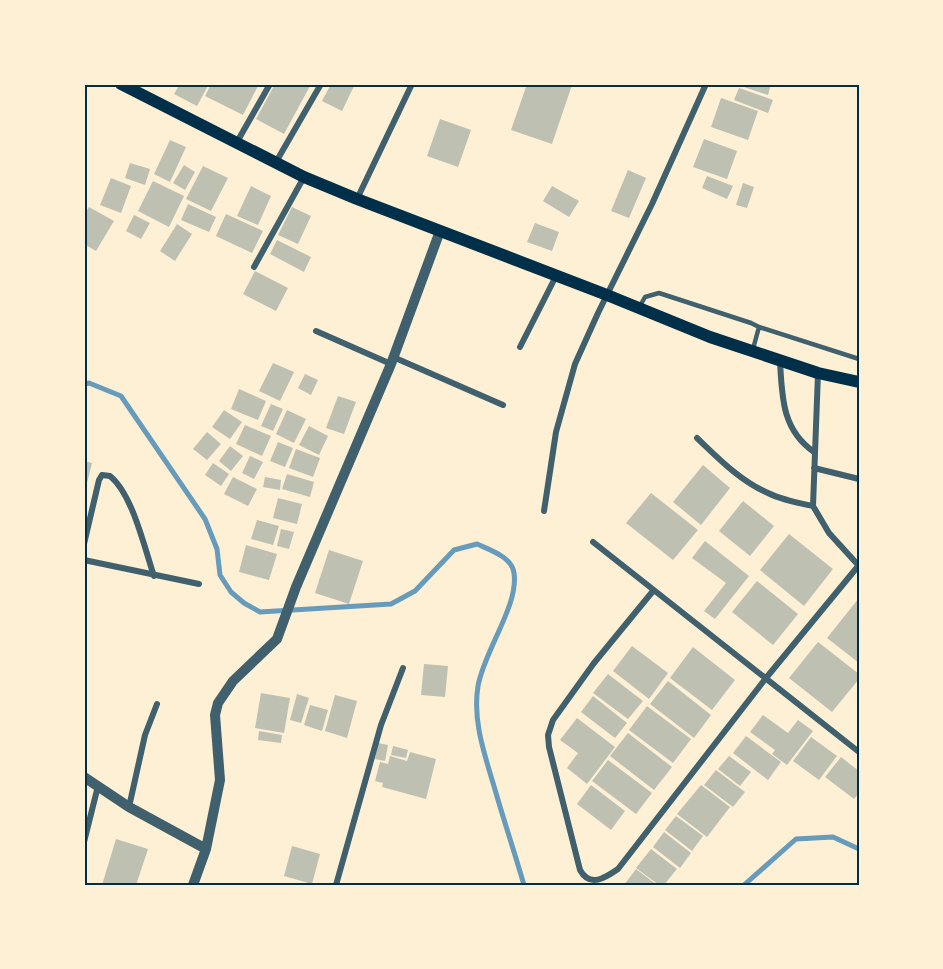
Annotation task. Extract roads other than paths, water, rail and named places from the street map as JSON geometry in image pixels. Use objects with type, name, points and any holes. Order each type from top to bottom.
[{"type":"main road","points":[[121,84],[304,177],[357,199],[752,352],[818,373],[859,382]]},
{"type":"street","points":[[237,143],[270,84]]},
{"type":"street","points":[[276,162],[321,84]]},
{"type":"street","points":[[357,199],[412,84]]},
{"type":"street","points":[[544,511],[556,432],[575,364],[652,204],[706,84]]},
{"type":"street","points":[[254,267],[304,177]]},
{"type":"street","points":[[193,885],[206,849],[220,780],[215,715],[218,703],[233,681],[277,639],[296,587],[392,361],[440,231]]},
{"type":"street","points":[[520,347],[556,275]]},
{"type":"street","points":[[316,331],[503,405]]},
{"type":"street","points":[[780,361],[782,397],[793,430],[801,443],[814,452]]},
{"type":"street","points":[[653,591],[594,663],[550,728],[549,747],[580,870],[591,880],[603,879],[618,869],[766,678],[859,565],[829,533],[813,507],[818,373]]},
{"type":"street","points":[[697,438],[728,467],[766,493],[813,507]]},
{"type":"street","points":[[814,468],[859,479]]},
{"type":"street","points":[[84,544],[99,480],[102,475],[110,476],[122,488],[154,576]]},
{"type":"street","points":[[593,542],[859,752]]},
{"type":"street","points":[[84,560],[200,585]]},
{"type":"street","points":[[336,885],[381,725],[403,668]]},
{"type":"street","points":[[129,807],[146,735],[157,704]]},
{"type":"street","points":[[84,777],[129,807],[206,849]]},
{"type":"street","points":[[84,842],[98,786]]},
{"type":"lane","points":[[639,308],[645,297],[659,293],[859,359]]},
{"type":"lane","points":[[752,352],[759,327]]},
{"type":"waterway","points":[[84,384],[89,383],[121,396],[205,519],[217,549],[220,575],[231,592],[260,612],[391,604],[415,591],[454,550],[477,544],[505,558],[514,573],[514,586],[506,614],[481,672],[477,713],[484,754],[524,885]]},
{"type":"waterway","points":[[744,885],[796,839],[833,837],[859,849]]}]
